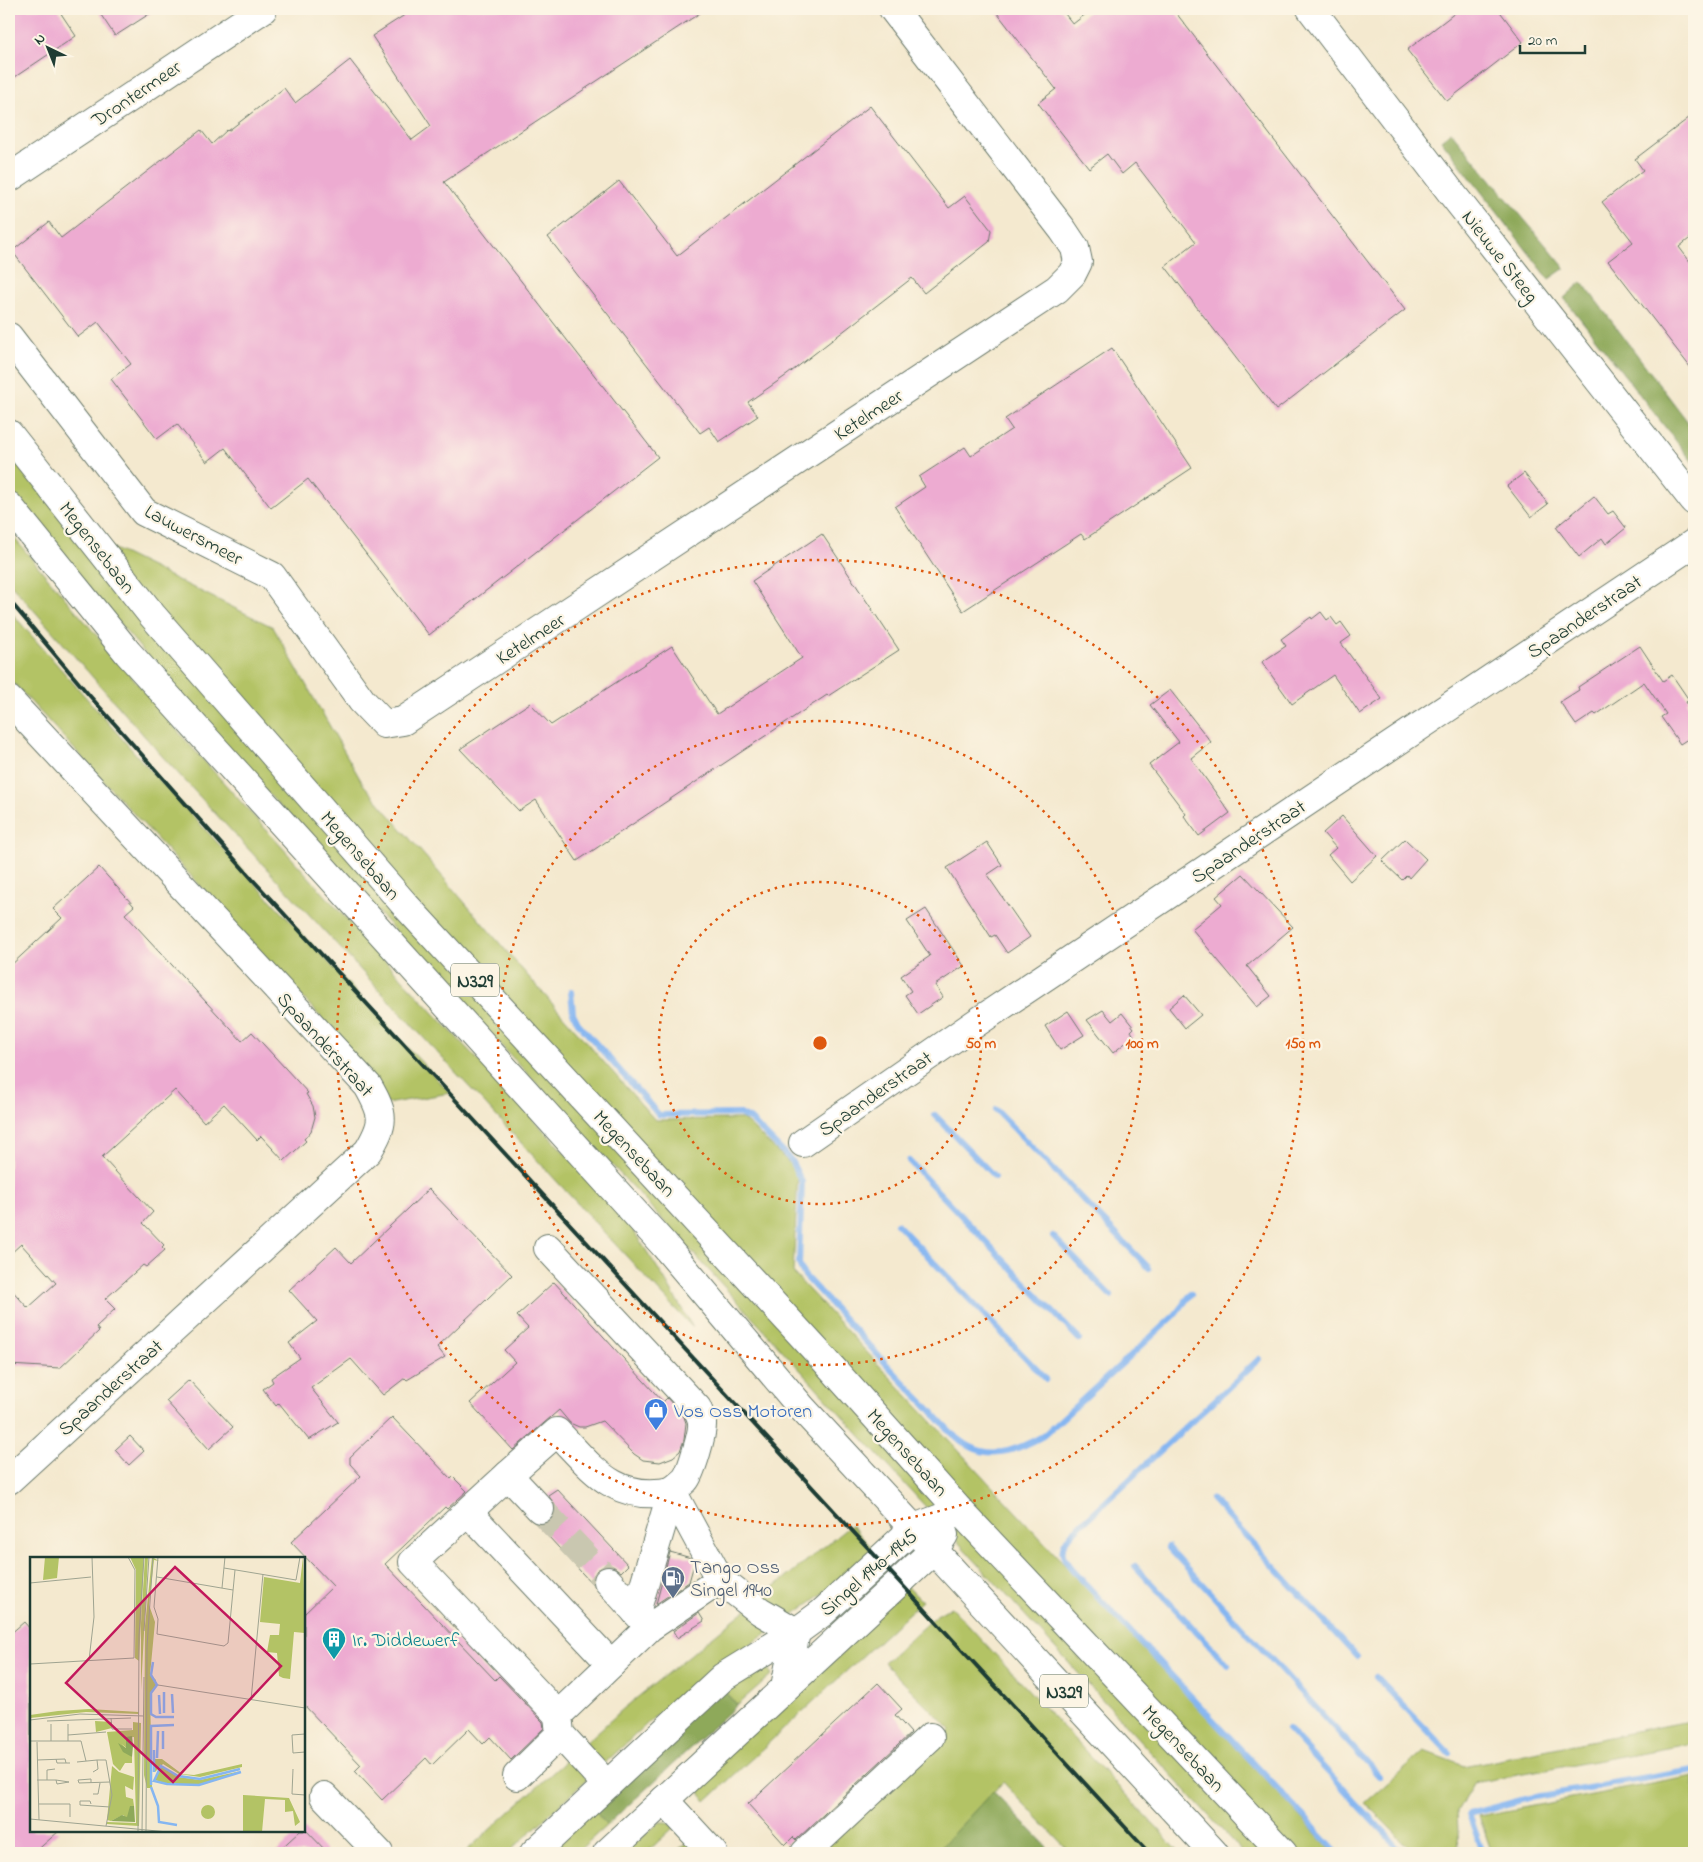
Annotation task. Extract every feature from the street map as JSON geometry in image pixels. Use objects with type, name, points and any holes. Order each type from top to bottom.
[{"type":"street","name":"Drontermeer","points":[[9,178],[263,9]]},
{"type":"street","name":"Ketelmeer","points":[[384,724],[403,721],[1057,289],[1072,274],[1078,262],[1074,248],[1064,230],[893,9]]},
{"type":"street","name":"Nieuwe Steeg","points":[[1311,9],[1453,195],[1694,501]]},
{"type":"street","name":"Lauwersmeer","points":[[9,337],[144,512],[272,576],[362,701],[384,724]]},
{"type":"street","name":"Megensebaan","points":[[9,434],[152,616],[406,906],[776,1307],[960,1511],[1283,1853]]},
{"type":"street","name":"Megensebaan","points":[[9,506],[128,653],[659,1239],[802,1408],[1214,1853]]},
{"type":"street","name":"Spaanderstraat","points":[[803,1142],[976,1023],[1694,543]]},
{"type":"street","name":"Spaanderstraat","points":[[9,700],[368,1086],[380,1107],[380,1130],[368,1151],[10,1477]]},
{"type":"street","points":[[548,1248],[698,1408],[702,1423],[701,1438],[685,1479],[672,1490],[656,1494],[636,1492],[618,1487],[601,1477],[556,1432],[413,1562],[559,1725],[607,1785]]},
{"type":"street","points":[[508,1475],[540,1509]]},
{"type":"street","points":[[672,1490],[720,1580],[760,1611],[796,1632],[785,1687]]},
{"type":"street","points":[[517,1776],[611,1664],[643,1620],[672,1490]]},
{"type":"street","name":"Singel 1940-1945","points":[[534,1853],[723,1677],[822,1614],[914,1528],[960,1511]]},
{"type":"street","name":"Singel 1940-1945","points":[[606,1853],[934,1550],[960,1511]]},
{"type":"street","points":[[468,1512],[611,1664]]},
{"type":"street","points":[[643,1620],[720,1580]]},
{"type":"street","points":[[608,1582],[643,1620]]},
{"type":"street","points":[[805,1853],[930,1738]]},
{"type":"street","points":[[324,1796],[379,1853]]},
{"type":"street","points":[[664,1800],[713,1853]]},
{"type":"green space","points":[[1451,132],[1565,268],[1549,279],[1441,140]]},
{"type":"green space","points":[[1582,282],[1694,430],[1694,464],[1564,298]]},
{"type":"green space","points":[[9,442],[82,533],[273,627],[363,784],[520,967],[655,1120],[743,1119],[798,1171],[793,1273],[1334,1853],[1243,1853],[661,1218],[224,746],[9,494]]},
{"type":"green space","points":[[9,532],[188,743],[361,935],[591,1181],[633,1230],[693,1328],[162,756],[9,582]]},
{"type":"green space","points":[[9,610],[148,768],[450,1093],[386,1104],[350,1049],[9,678]]},
{"type":"green space","points":[[851,1525],[873,1549],[824,1593],[676,1697],[508,1853],[464,1853],[623,1709]]},
{"type":"green space","points":[[906,1585],[922,1601],[706,1801],[701,1794],[696,1777]]},
{"type":"green space","points":[[951,1607],[1180,1853],[1071,1853],[1003,1782],[939,1849],[944,1853],[819,1853],[951,1730],[884,1663],[935,1616]]},
{"type":"green space","points":[[764,1665],[772,1674],[737,1705],[722,1689]]},
{"type":"green space","points":[[722,1689],[737,1705],[607,1825],[589,1805]]},
{"type":"green space","points":[[1694,1720],[1694,1743],[1474,1783],[1457,1811],[1459,1853],[1415,1853],[1365,1803],[1424,1751],[1464,1766]]},
{"type":"green space","points":[[1694,1776],[1694,1853],[1492,1853],[1479,1816]]},
{"type":"green space","points":[[993,1791],[1053,1853],[944,1853],[939,1849]]},
{"type":"green space","points":[[589,1805],[607,1825],[576,1853],[538,1853]]},
{"type":"green space","points":[[660,1822],[666,1822],[674,1827],[646,1853],[623,1853]]},
{"type":"green space","points":[[702,1831],[722,1853],[674,1853]]},
{"type":"building","points":[[9,9],[58,9],[76,36],[9,81]]},
{"type":"building","points":[[97,9],[157,9],[115,36]]},
{"type":"building","points":[[414,9],[706,9],[444,182],[658,457],[429,635],[308,479],[271,508],[225,448],[207,462],[177,424],[157,439],[111,379],[131,364],[98,322],[78,337],[12,251],[49,222],[61,238],[201,130],[212,144],[227,130],[284,88],[295,103],[350,60],[412,140],[431,126],[372,36]]},
{"type":"building","points":[[994,9],[1061,9],[1073,24],[1092,9],[1173,9],[1405,310],[1276,410],[1165,266],[1196,242],[1135,163],[1122,174],[1107,154],[1089,168],[1038,103],[1056,89]]},
{"type":"building","points":[[1460,9],[1498,9],[1523,42],[1447,101],[1407,50]]},
{"type":"building","points":[[870,106],[949,208],[965,196],[991,230],[989,242],[924,293],[912,278],[787,375],[748,402],[758,416],[719,442],[709,427],[700,433],[548,237],[619,181],[677,256]]},
{"type":"building","points":[[1694,114],[1694,235],[1679,247],[1694,267],[1694,372],[1608,261],[1633,242],[1602,202],[1643,170],[1635,159]]},
{"type":"building","points":[[1112,348],[1192,468],[1085,539],[1081,534],[963,611],[895,507],[925,487],[919,477],[965,447],[971,456],[1012,429],[1005,419]]},
{"type":"building","points":[[1524,473],[1548,504],[1531,517],[1507,486]]},
{"type":"building","points":[[1594,496],[1608,514],[1613,511],[1626,528],[1606,544],[1602,538],[1579,557],[1556,527]]},
{"type":"building","points":[[822,534],[899,650],[827,695],[577,861],[536,800],[519,811],[460,749],[530,703],[551,725],[672,646],[717,714],[802,658],[752,581]]},
{"type":"building","points":[[1321,612],[1327,620],[1331,617],[1337,625],[1341,622],[1351,636],[1341,643],[1382,699],[1360,714],[1333,675],[1292,704],[1262,662],[1286,646],[1281,639]]},
{"type":"building","points":[[1640,646],[1663,681],[1672,675],[1689,700],[1686,702],[1694,714],[1694,735],[1680,744],[1661,717],[1666,714],[1644,682],[1596,715],[1594,713],[1576,725],[1560,702],[1579,690],[1578,687]]},
{"type":"building","points":[[1170,690],[1211,742],[1191,758],[1230,813],[1199,836],[1184,816],[1186,814],[1149,765],[1179,742],[1150,705]]},
{"type":"building","points":[[1342,816],[1377,856],[1350,881],[1328,855],[1336,848],[1323,833]]},
{"type":"building","points":[[1405,839],[1426,859],[1409,878],[1407,875],[1402,880],[1382,861]]},
{"type":"building","points":[[987,842],[1002,865],[987,875],[1030,937],[1007,953],[995,935],[991,937],[947,868]]},
{"type":"building","points":[[99,867],[134,906],[125,914],[242,1041],[252,1032],[308,1093],[306,1094],[313,1106],[315,1117],[311,1131],[304,1139],[306,1141],[284,1161],[261,1136],[257,1140],[224,1104],[204,1122],[175,1090],[102,1157],[153,1212],[143,1223],[164,1245],[162,1247],[165,1250],[146,1267],[143,1265],[105,1299],[115,1309],[96,1327],[99,1331],[60,1368],[9,1365],[9,1287],[28,1308],[56,1283],[21,1244],[9,1255],[9,967],[62,918],[53,909]]},
{"type":"building","points":[[1243,874],[1293,927],[1247,966],[1271,996],[1257,1007],[1192,929],[1222,904],[1216,897]]},
{"type":"building","points":[[926,909],[964,966],[935,985],[943,997],[918,1014],[905,995],[911,991],[901,976],[930,956],[907,921]]},
{"type":"building","points":[[1184,995],[1201,1015],[1185,1028],[1169,1008]]},
{"type":"building","points":[[1103,1010],[1112,1021],[1122,1013],[1134,1028],[1131,1031],[1134,1036],[1113,1053],[1087,1020]]},
{"type":"building","points":[[1068,1011],[1084,1035],[1060,1050],[1045,1026]]},
{"type":"building","points":[[429,1189],[512,1275],[437,1347],[445,1357],[407,1380],[405,1378],[383,1395],[351,1359],[311,1388],[338,1422],[309,1440],[279,1403],[276,1406],[263,1389],[273,1382],[271,1378],[300,1358],[289,1343],[317,1321],[289,1290],[336,1247],[351,1263]]},
{"type":"building","points":[[554,1282],[663,1402],[667,1398],[684,1417],[686,1423],[684,1440],[680,1451],[673,1457],[660,1462],[643,1460],[634,1454],[602,1421],[585,1427],[579,1427],[570,1423],[559,1410],[513,1450],[470,1403],[515,1362],[504,1350],[528,1328],[517,1316]]},
{"type":"building","points":[[189,1380],[233,1427],[209,1449],[166,1401]]},
{"type":"building","points":[[392,1417],[451,1479],[453,1477],[467,1491],[447,1509],[445,1507],[385,1564],[495,1680],[499,1676],[543,1722],[544,1728],[511,1760],[490,1737],[483,1744],[469,1729],[432,1765],[426,1758],[382,1800],[355,1771],[361,1765],[305,1706],[305,1613],[333,1586],[291,1542],[361,1476],[350,1464],[350,1457]]},
{"type":"building","points":[[130,1436],[144,1451],[129,1465],[115,1450]]},
{"type":"building","points":[[557,1489],[628,1565],[621,1572],[613,1566],[604,1566],[597,1570],[593,1576],[593,1585],[537,1524],[544,1524],[550,1521],[555,1514],[555,1505],[548,1495]]},
{"type":"building","points":[[670,1552],[691,1558],[694,1564],[689,1582],[656,1604]]},
{"type":"building","points":[[699,1613],[704,1621],[677,1638],[673,1631]]},
{"type":"building","points":[[24,1622],[30,1629],[30,1832],[58,1832],[34,1853],[9,1853],[9,1635]]},
{"type":"building","points":[[878,1683],[902,1709],[895,1715],[911,1733],[796,1840],[793,1837],[785,1845],[748,1804]]},
{"type":"building","points":[[305,1829],[328,1853],[276,1853],[299,1832],[305,1832]]},
{"type":"waterway","points":[[571,992],[573,1013],[578,1023],[659,1115],[740,1114],[751,1120],[790,1159],[802,1182],[799,1264],[804,1275],[946,1427],[971,1447],[980,1451],[1008,1451],[1026,1445],[1043,1436],[1175,1315],[1191,1294]]},
{"type":"waterway","points":[[996,1110],[1149,1268]]},
{"type":"waterway","points":[[935,1115],[995,1177]]},
{"type":"waterway","points":[[909,1161],[1079,1339]]},
{"type":"waterway","points":[[897,1224],[1046,1379]]},
{"type":"waterway","points":[[1053,1236],[1111,1296]]},
{"type":"waterway","points":[[1259,1359],[1072,1533],[1063,1546],[1063,1552],[1067,1562],[1076,1573],[1338,1853]]},
{"type":"waterway","points":[[1212,1499],[1357,1657]]},
{"type":"waterway","points":[[1168,1547],[1379,1776]]},
{"type":"waterway","points":[[1135,1566],[1228,1665]]},
{"type":"waterway","points":[[1376,1677],[1450,1754]]},
{"type":"waterway","points":[[1288,1729],[1403,1853]]},
{"type":"waterway","points":[[1483,1853],[1469,1814],[1529,1798],[1694,1770]]},
{"type":"tunnel","points":[[540,1509],[608,1581]]},
{"type":"railway","points":[[9,600],[89,695],[253,880],[1149,1853]]},
{"type":"place","name":"Vos Oss Motoren","points":[[656,1431]]},
{"type":"place","name":"Tango Oss Singel 1940","points":[[673,1599]]},
{"type":"place","name":"Ir. Diddewerf","points":[[334,1660]]}]
